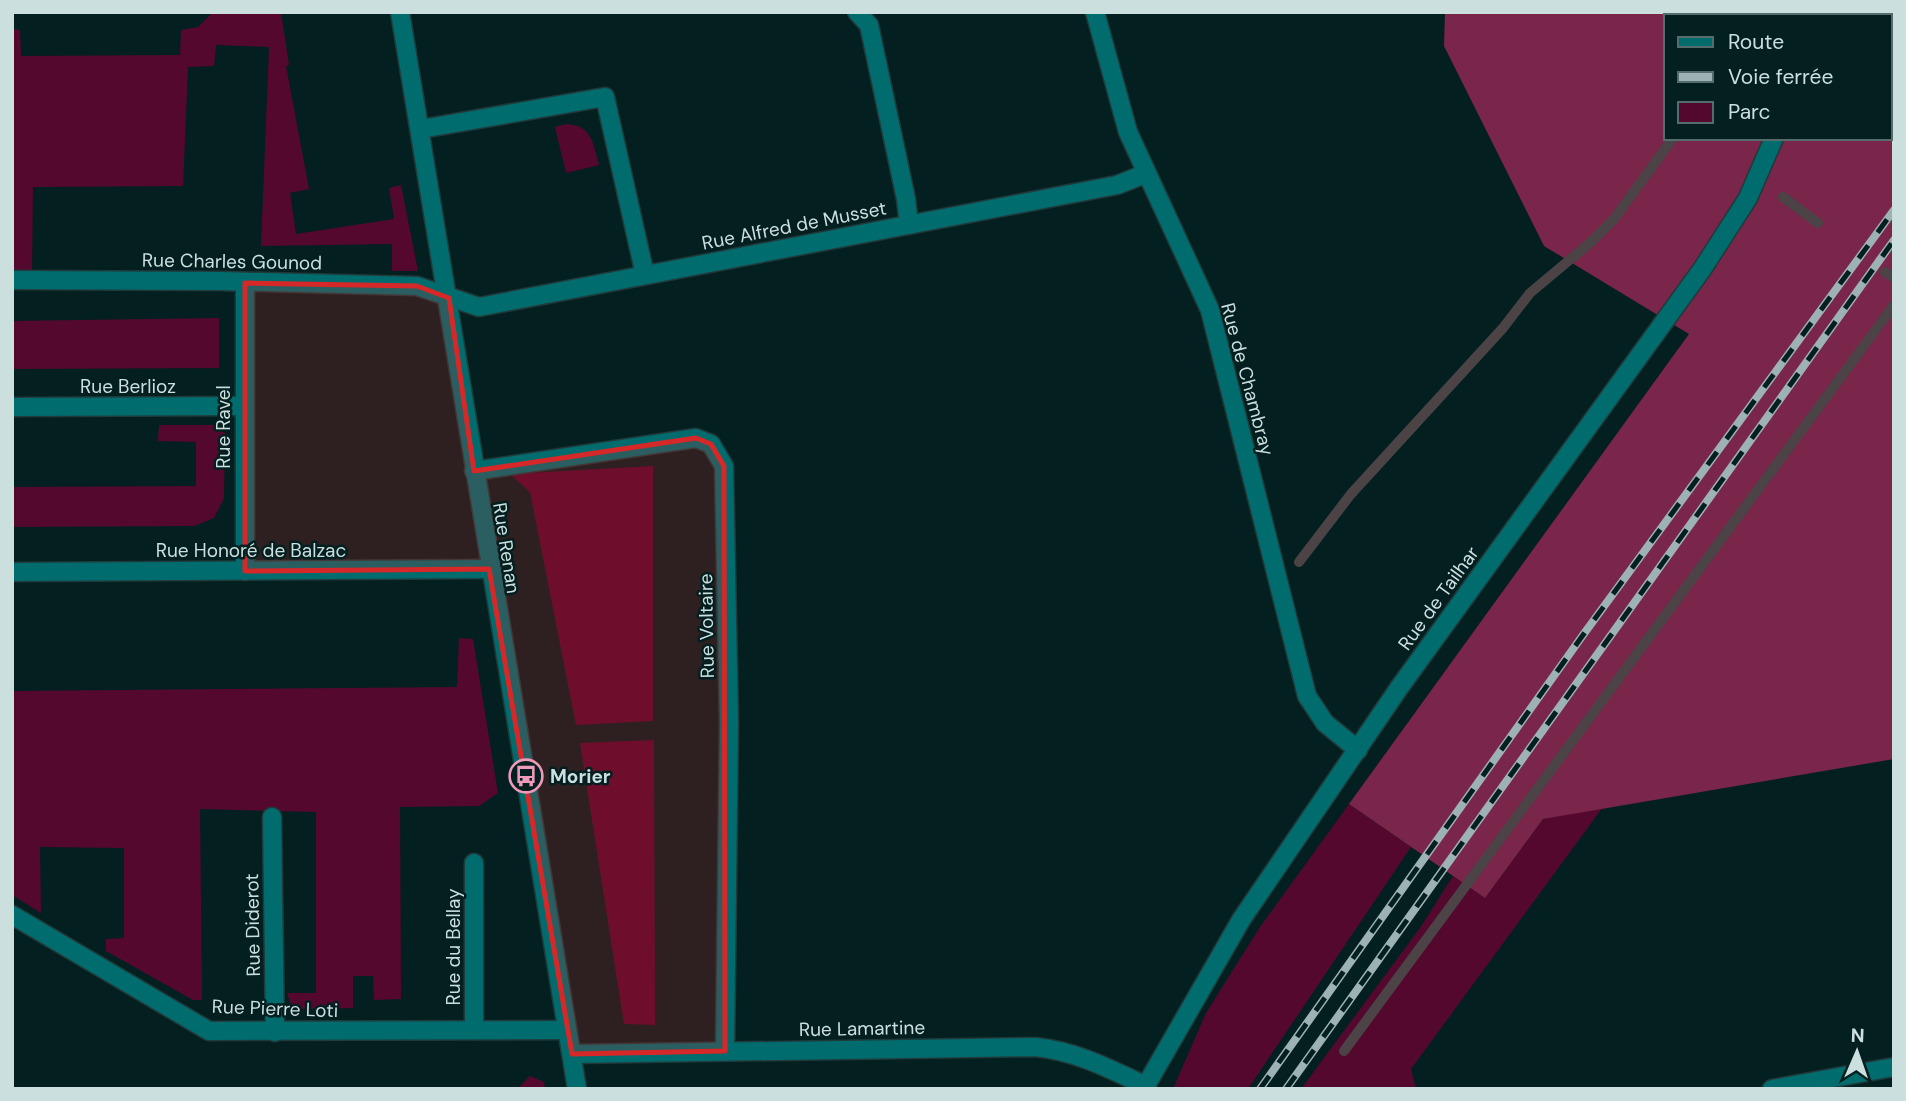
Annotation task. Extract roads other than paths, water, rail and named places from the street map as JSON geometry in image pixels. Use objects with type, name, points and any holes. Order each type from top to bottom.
[{"type":"street","name":"Rue Renan","points":[[400,12],[449,298],[489,569],[577,1089]]},
{"type":"street","points":[[857,12],[869,25],[906,199],[909,225]]},
{"type":"street","name":"Rue de Chambray","points":[[1095,12],[1128,132],[1145,174],[1210,310],[1307,696],[1325,723],[1358,750]]},
{"type":"street","points":[[421,129],[605,97],[645,275]]},
{"type":"street","name":"Rue de Tailhar","points":[[1145,1087],[1241,920],[1423,654],[1703,268],[1748,198],[1773,140]]},
{"type":"street","name":"Rue Alfred de Musset","points":[[449,298],[479,307],[1117,184],[1145,174]]},
{"type":"street","name":"Rue Charles Gounod","points":[[12,280],[417,286],[449,298]]},
{"type":"street","name":"Rue Ravel","points":[[245,283],[245,571]]},
{"type":"street","name":"Rue Berlioz","points":[[12,407],[243,407]]},
{"type":"street","name":"Rue Voltaire","points":[[474,471],[696,438],[711,444],[724,466],[729,722],[725,1051]]},
{"type":"street","name":"Rue Honoré de Balzac","points":[[12,572],[489,569]]},
{"type":"street","name":"Rue Diderot","points":[[272,817],[275,1032]]},
{"type":"street","name":"Rue du Bellay","points":[[474,863],[474,1030]]},
{"type":"street","name":"Rue Pierre Loti","points":[[12,915],[209,1031],[567,1030]]},
{"type":"street","name":"Rue Lamartine","points":[[572,1054],[1035,1047],[1062,1050],[1087,1059],[1145,1087]]},
{"type":"street","points":[[1772,1089],[1894,1067]]},
{"type":"waterway","points":[[1299,562],[1351,494],[1503,328],[1530,293],[1614,219],[1672,140]]},
{"type":"waterway","points":[[1783,197],[1818,223]]},
{"type":"waterway","points":[[1885,272],[1894,278]]},
{"type":"waterway","points":[[1344,1051],[1894,305]]},
{"type":"railway","points":[[1260,1089],[1583,635],[1894,210]]},
{"type":"railway","points":[[1286,1089],[1894,240]]},
{"type":"place","name":"Morier","points":[[526,776]]}]
